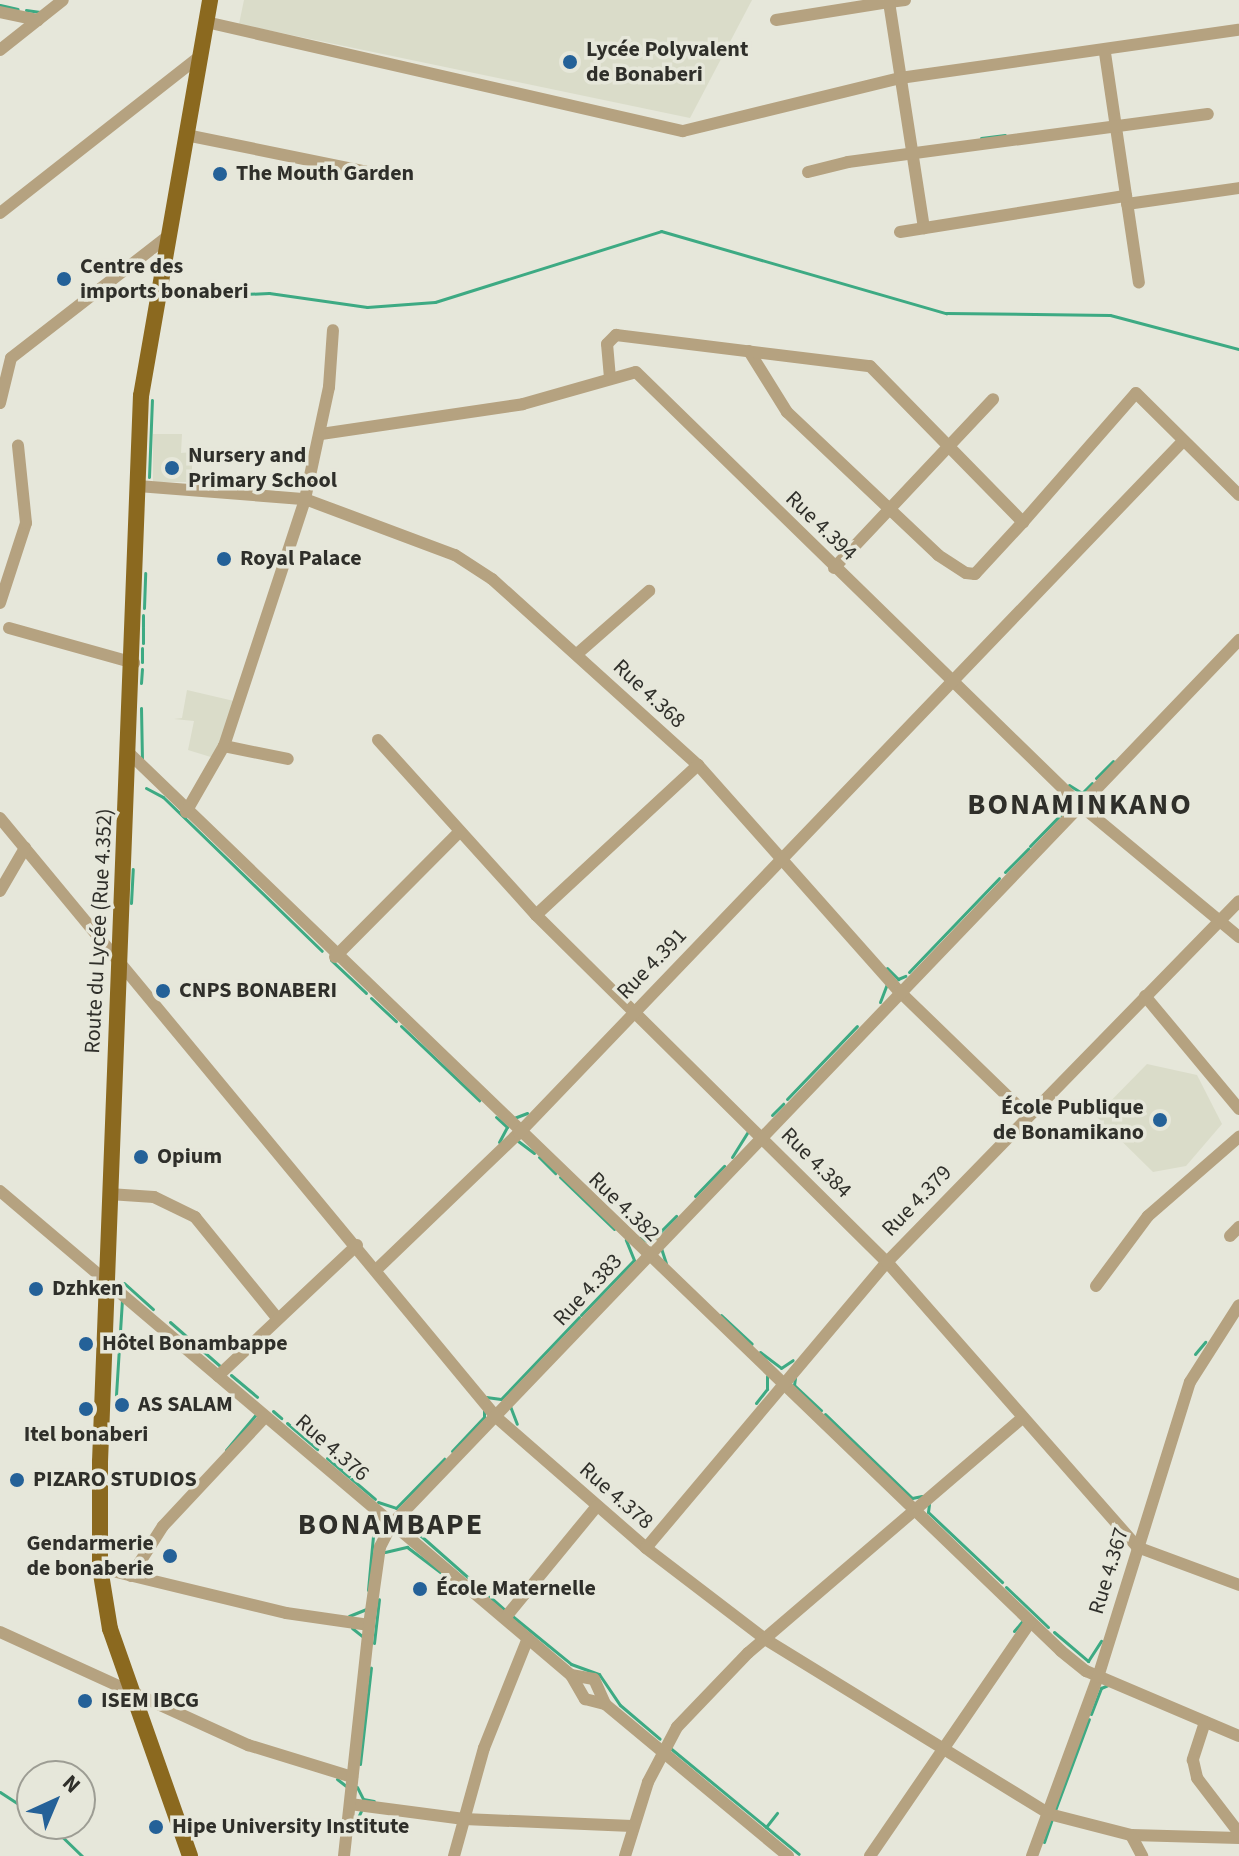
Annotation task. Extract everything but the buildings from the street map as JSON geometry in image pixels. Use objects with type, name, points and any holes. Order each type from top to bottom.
[{"type":"main road","name":"Route du Lycée (Rue 4.352)","points":[[190,1856],[127,1686],[96,1550],[95,1482],[108,1398],[105,1282],[131,755],[141,396],[210,0]]},
{"type":"street","points":[[0,50],[63,0]]},
{"type":"street","points":[[776,20],[861,3],[905,0]]},
{"type":"street","points":[[889,2],[924,228]]},
{"type":"street","points":[[0,12],[38,20]]},
{"type":"street","points":[[206,22],[683,131],[900,78],[1105,53],[1239,30]]},
{"type":"street","points":[[1105,53],[1139,283]]},
{"type":"street","points":[[0,213],[199,57]]},
{"type":"street","points":[[808,172],[913,154],[1208,114]]},
{"type":"street","points":[[186,135],[383,175]]},
{"type":"street","points":[[900,232],[1126,200],[1239,188]]},
{"type":"street","points":[[0,403],[6,362],[168,236]]},
{"type":"street","points":[[186,812],[224,746],[305,499],[321,434],[333,330]]},
{"type":"street","points":[[610,378],[607,344],[616,335],[878,369],[952,443],[1023,522]]},
{"type":"street","points":[[749,351],[787,412],[938,555],[970,575],[1023,522],[1136,393],[1239,495]]},
{"type":"street","name":"Rue 4.394","points":[[321,434],[523,404],[636,372],[1080,805],[1148,867],[1239,937]]},
{"type":"street","points":[[834,568],[993,399]]},
{"type":"street","name":"Rue 4.391","points":[[377,1269],[519,1133],[1183,441]]},
{"type":"street","points":[[0,603],[25,535],[18,445]]},
{"type":"street","name":"Rue 4.368","points":[[138,486],[305,499],[455,555],[492,579],[698,765],[899,991],[1027,1115]]},
{"type":"street","points":[[577,654],[649,591]]},
{"type":"street","points":[[9,628],[134,663]]},
{"type":"street","name":"Rue 4.383","points":[[344,1856],[380,1547],[391,1525],[899,991],[1239,640]]},
{"type":"street","name":"Rue 4.384","points":[[378,740],[536,915],[887,1262],[1137,1547],[1239,1585]]},
{"type":"street","points":[[224,746],[288,759]]},
{"type":"street","name":"Rue 4.382","points":[[131,755],[335,957],[1030,1622],[1098,1677],[1239,1736]]},
{"type":"street","points":[[536,915],[698,765]]},
{"type":"street","name":"Rue 4.378","points":[[0,818],[377,1269],[496,1417],[646,1548],[765,1639],[1049,1814],[1131,1835],[1239,1836]]},
{"type":"street","points":[[335,957],[460,831]]},
{"type":"street","points":[[0,891],[25,848]]},
{"type":"street","name":"Rue 4.379","points":[[646,1548],[780,1383],[887,1262],[1239,901]]},
{"type":"street","points":[[1145,996],[1239,1109]]},
{"type":"street","points":[[1096,1286],[1148,1216],[1239,1137]]},
{"type":"street","name":"Rue 4.376","points":[[0,1191],[571,1675]]},
{"type":"street","points":[[109,1194],[154,1197],[195,1217],[277,1318]]},
{"type":"street","points":[[218,1376],[357,1245]]},
{"type":"street","name":"Rue 4.367","points":[[1032,1856],[1098,1677],[1190,1382],[1239,1305]]},
{"type":"street","points":[[131,1576],[163,1526],[265,1417]]},
{"type":"street","points":[[625,1856],[632,1826],[661,1750],[765,1639],[1023,1417]]},
{"type":"street","points":[[505,1618],[597,1506]]},
{"type":"street","points":[[100,1568],[369,1625]]},
{"type":"street","points":[[870,1856],[939,1749],[1030,1622]]},
{"type":"street","points":[[0,1632],[127,1686],[248,1745],[352,1777]]},
{"type":"street","points":[[454,1856],[505,1687],[528,1638]]},
{"type":"street","points":[[571,1675],[599,1683],[605,1704]]},
{"type":"street","points":[[571,1675],[585,1699],[605,1704],[788,1856]]},
{"type":"street","points":[[1205,1722],[1193,1760],[1197,1778],[1239,1836]]},
{"type":"street","points":[[350,1804],[464,1819],[632,1826]]},
{"type":"street","points":[[1131,1835],[1142,1856]]},
{"type":"shaded area","name":"Lycée Polyvalent de Bonaberi","points":[[244,0],[752,0],[690,118],[239,24]]},
{"type":"shaded area","name":"Nursery and Primary School","points":[[153,434],[182,434],[181,453],[192,452],[192,482],[153,482]]},
{"type":"shaded area","points":[[187,690],[234,701],[214,758],[188,750],[194,721],[174,719],[182,718]]},
{"type":"shaded area","name":"École Publique de Bonamikano","points":[[1147,1064],[1197,1075],[1222,1124],[1186,1166],[1153,1172],[1096,1116]]},
{"type":"waterway","points":[[0,5],[18,9]]},
{"type":"waterway","points":[[26,10],[40,12]]},
{"type":"waterway","points":[[981,138],[1005,135]]},
{"type":"waterway","points":[[189,296],[269,293],[367,307],[435,302],[661,231],[946,313],[1110,315],[1239,349]]},
{"type":"waterway","points":[[149,477],[152,400]]},
{"type":"waterway","points":[[144,608],[145,573]]},
{"type":"waterway","points":[[143,615],[143,626]]},
{"type":"waterway","points":[[143,627],[143,643]]},
{"type":"waterway","points":[[142,648],[142,662]]},
{"type":"waterway","points":[[141,683],[142,669]]},
{"type":"waterway","points":[[141,708],[142,759]]},
{"type":"waterway","points":[[1096,778],[1113,761]]},
{"type":"waterway","points":[[1069,785],[1082,793],[1092,783]]},
{"type":"waterway","points":[[146,788],[163,797],[322,951]]},
{"type":"waterway","points":[[1093,801],[1098,811]]},
{"type":"waterway","points":[[1030,846],[1068,807]]},
{"type":"waterway","points":[[1005,872],[1028,849]]},
{"type":"waterway","points":[[131,903],[133,869]]},
{"type":"waterway","points":[[909,972],[999,878]]},
{"type":"waterway","points":[[331,960],[366,993]]},
{"type":"waterway","points":[[887,968],[898,979],[905,976]]},
{"type":"waterway","points":[[880,1002],[887,984]]},
{"type":"waterway","points":[[371,998],[396,1021]]},
{"type":"waterway","points":[[401,1026],[479,1100]]},
{"type":"waterway","points":[[787,1099],[857,1026]]},
{"type":"waterway","points":[[772,1115],[783,1104]]},
{"type":"waterway","points":[[514,1118],[527,1113]]},
{"type":"waterway","points":[[496,1117],[507,1127],[499,1142]]},
{"type":"waterway","points":[[732,1157],[748,1131]]},
{"type":"waterway","points":[[518,1141],[534,1153]]},
{"type":"waterway","points":[[539,1157],[555,1173]]},
{"type":"waterway","points":[[695,1196],[724,1166]]},
{"type":"waterway","points":[[560,1177],[614,1229]]},
{"type":"waterway","points":[[640,1238],[650,1242],[676,1216]]},
{"type":"waterway","points":[[581,1315],[634,1260],[626,1240]]},
{"type":"waterway","points":[[661,1248],[666,1263]]},
{"type":"waterway","points":[[124,1283],[153,1309]]},
{"type":"waterway","points":[[116,1395],[122,1300]]},
{"type":"waterway","points":[[721,1315],[752,1344]]},
{"type":"waterway","points":[[486,1397],[501,1399],[579,1317]]},
{"type":"waterway","points":[[170,1322],[221,1367]]},
{"type":"waterway","points":[[1195,1354],[1205,1342]]},
{"type":"waterway","points":[[760,1352],[781,1368],[793,1360]]},
{"type":"waterway","points":[[231,1375],[257,1397]]},
{"type":"waterway","points":[[756,1403],[767,1389],[767,1376]]},
{"type":"waterway","points":[[795,1378],[794,1385],[821,1410]]},
{"type":"waterway","points":[[510,1406],[517,1424]]},
{"type":"waterway","points":[[452,1451],[484,1417],[484,1408]]},
{"type":"waterway","points":[[273,1411],[281,1418]]},
{"type":"waterway","points":[[226,1450],[257,1413]]},
{"type":"waterway","points":[[825,1414],[912,1498],[922,1496]]},
{"type":"waterway","points":[[287,1423],[317,1449]]},
{"type":"waterway","points":[[327,1458],[375,1499]]},
{"type":"waterway","points":[[378,1502],[396,1508],[444,1459]]},
{"type":"waterway","points":[[929,1504],[928,1512],[1002,1582]]},
{"type":"waterway","points":[[368,1590],[375,1515]]},
{"type":"waterway","points":[[412,1528],[505,1610]]},
{"type":"waterway","points":[[385,1552],[407,1547],[448,1578]]},
{"type":"waterway","points":[[1006,1587],[1048,1627]]},
{"type":"waterway","points":[[374,1643],[379,1599]]},
{"type":"waterway","points":[[349,1616],[366,1609]]},
{"type":"waterway","points":[[511,1615],[571,1664],[599,1674],[620,1705],[660,1739]]},
{"type":"waterway","points":[[1014,1631],[1024,1619]]},
{"type":"waterway","points":[[352,1628],[362,1636]]},
{"type":"waterway","points":[[1054,1632],[1088,1661],[1101,1641]]},
{"type":"waterway","points":[[360,1764],[371,1668]]},
{"type":"waterway","points":[[1091,1714],[1101,1688],[1108,1685]]},
{"type":"waterway","points":[[1054,1813],[1089,1719]]},
{"type":"waterway","points":[[669,1747],[799,1854]]},
{"type":"waterway","points":[[337,1779],[346,1786]]},
{"type":"waterway","points":[[357,1787],[363,1799],[374,1801]]},
{"type":"waterway","points":[[0,1792],[16,1802]]},
{"type":"waterway","points":[[353,1828],[361,1811]]},
{"type":"waterway","points":[[766,1827],[777,1813]]},
{"type":"waterway","points":[[1044,1842],[1052,1819]]},
{"type":"waterway","points":[[66,1840],[82,1856]]},
{"type":"place","name":"Lycée Polyvalent de Bonaberi","points":[[570,62]]},
{"type":"place","name":"The Mouth Garden","points":[[220,174]]},
{"type":"place","name":"Centre des imports bonaberi","points":[[64,279]]},
{"type":"place","name":"Nursery and Primary School","points":[[172,468]]},
{"type":"place","name":"Royal Palace","points":[[224,559]]},
{"type":"place","name":"CNPS BONABERI","points":[[163,991]]},
{"type":"place","name":"École Publique de Bonamikano","points":[[1160,1120]]},
{"type":"place","name":"Opium","points":[[141,1157]]},
{"type":"place","name":"Dzhken","points":[[36,1289]]},
{"type":"place","name":"Hôtel Bonambappe","points":[[86,1344]]},
{"type":"place","name":"AS SALAM","points":[[122,1405]]},
{"type":"place","name":"Itel bonaberi","points":[[86,1409]]},
{"type":"place","name":"PIZARO STUDIOS","points":[[17,1480]]},
{"type":"place","name":"Gendarmerie de bonaberie","points":[[170,1556]]},
{"type":"place","name":"École Maternelle","points":[[420,1589]]},
{"type":"place","name":"ISEM IBCG","points":[[85,1701]]},
{"type":"place","name":"Hipe University Institute","points":[[156,1827]]},
{"type":"district","name":"BONAMINKANO","points":[[1080,805]]},
{"type":"district","name":"BONAMBAPE","points":[[391,1525]]}]
